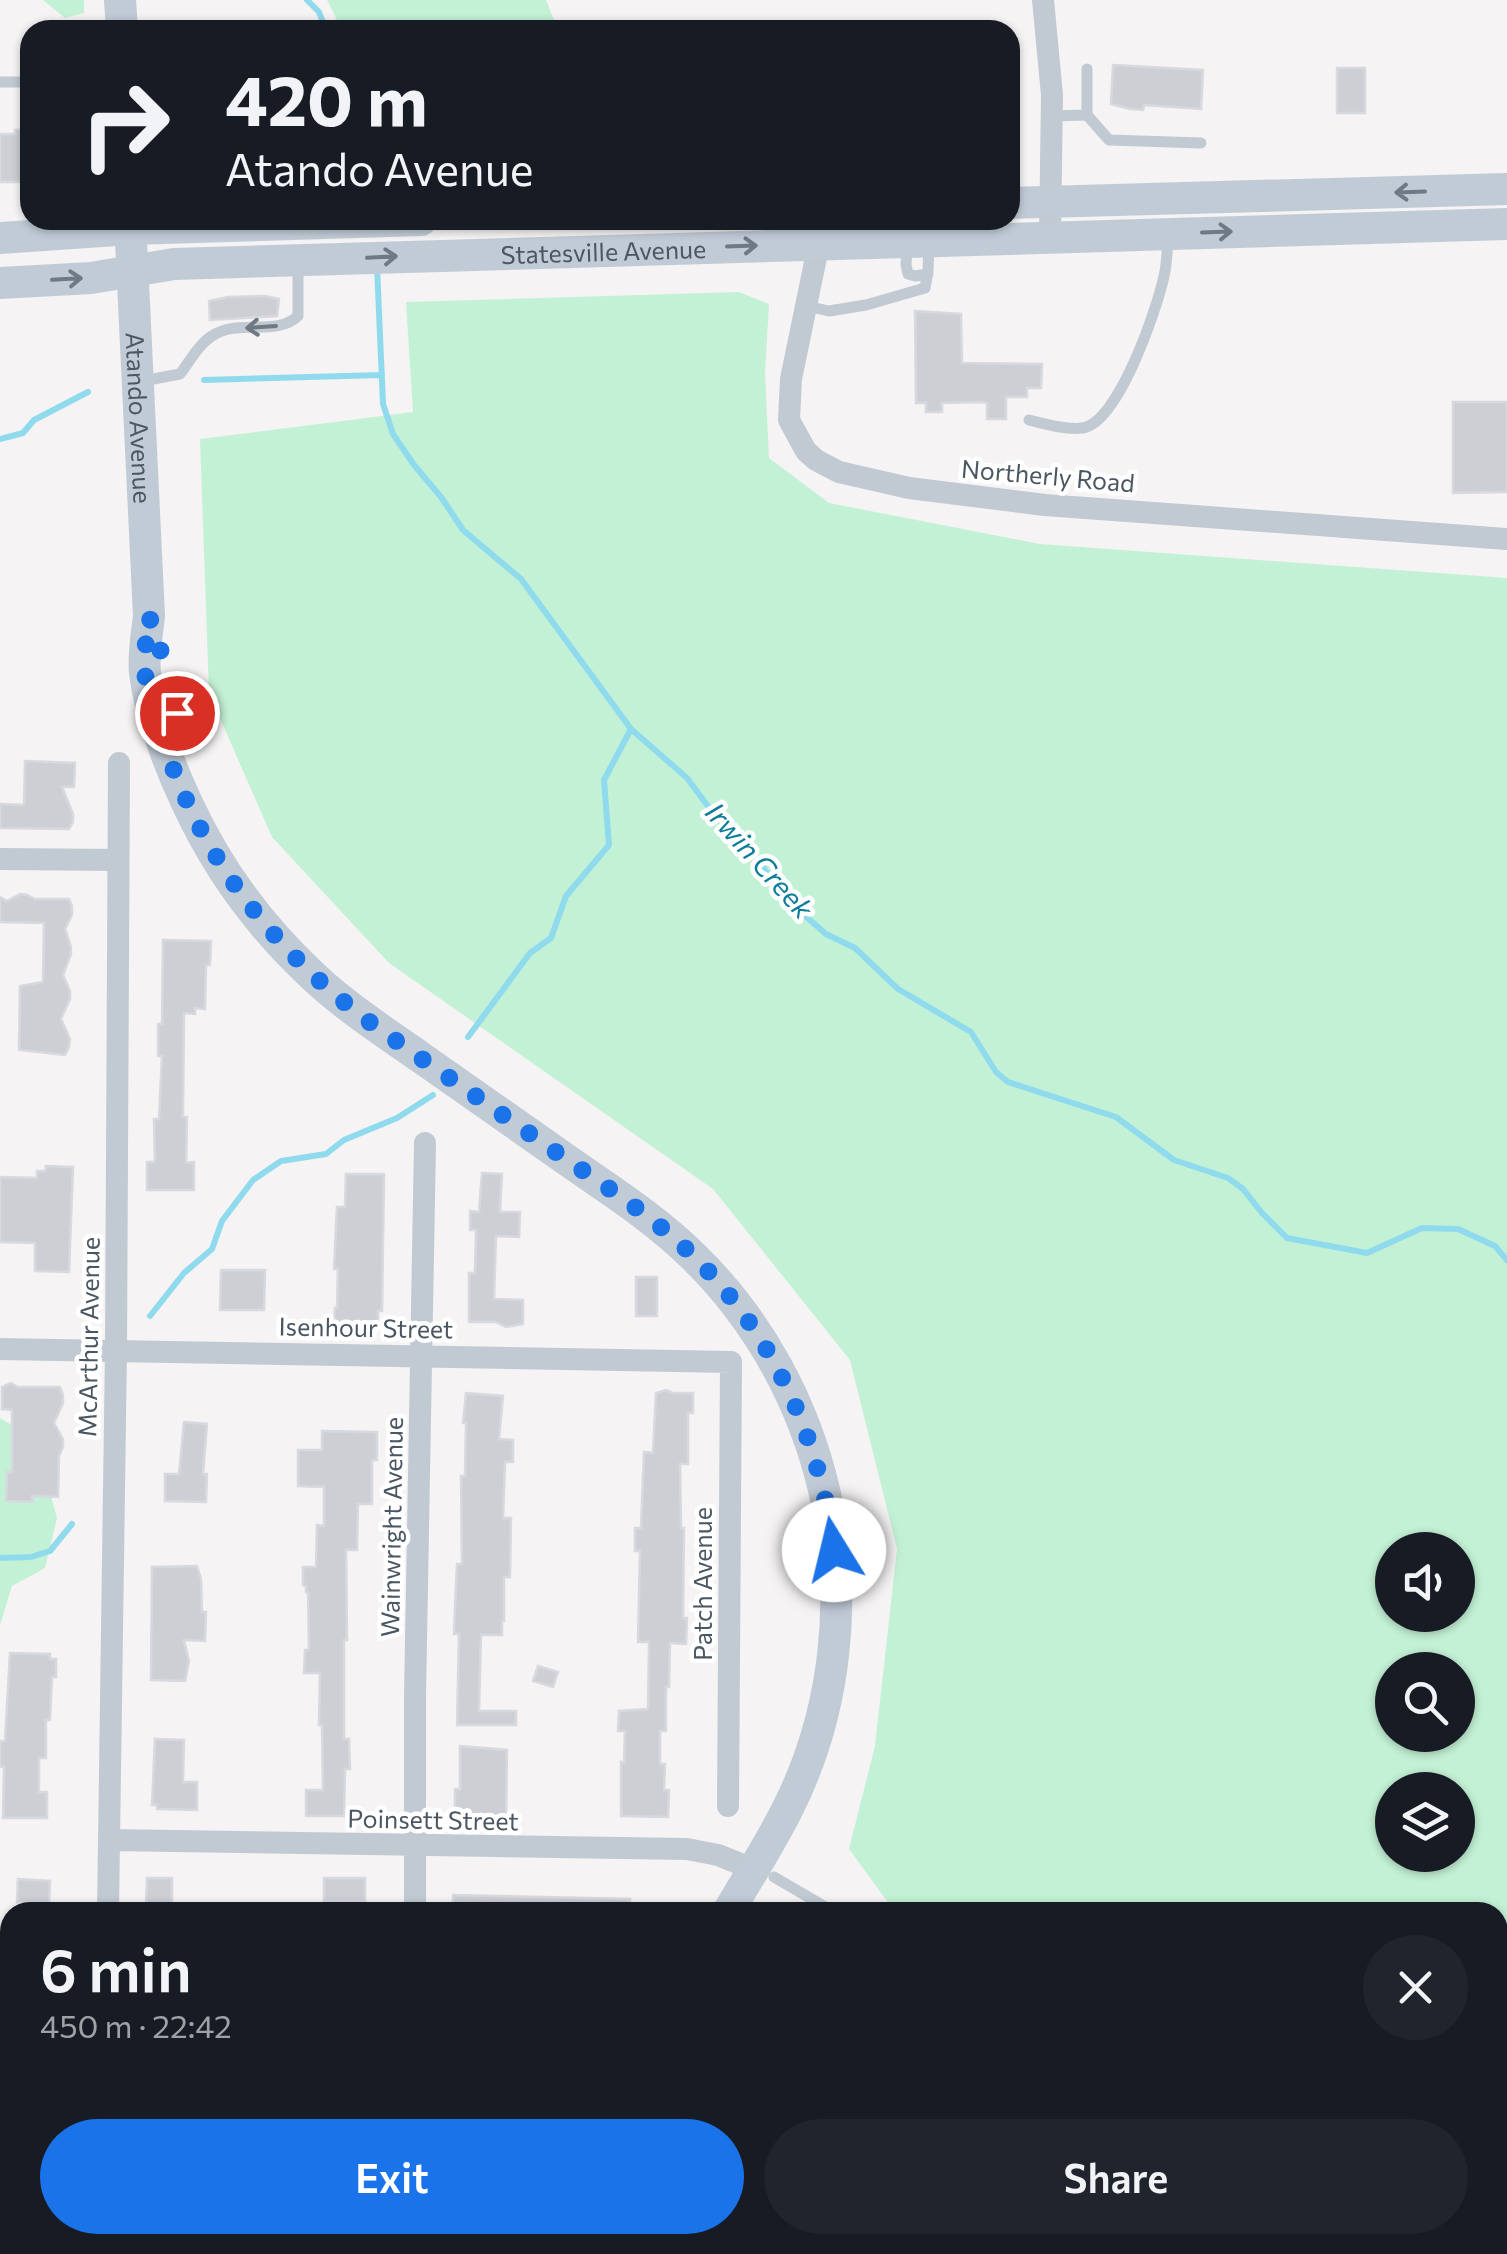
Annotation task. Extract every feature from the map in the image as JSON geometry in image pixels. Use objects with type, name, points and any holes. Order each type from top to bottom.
[{"type":"main road","points":[[1020,203],[1507,189]]},
{"type":"main road","name":"Statesville Avenue","points":[[0,283],[90,278],[174,264],[1507,224]]},
{"type":"main road","points":[[0,238],[75,230]]},
{"type":"main road","name":"Atando Avenue","points":[[131,230],[149,616],[145,671],[171,765],[210,848],[264,925],[306,970],[355,1011],[633,1206],[683,1246],[748,1320],[787,1385],[812,1445],[827,1503],[836,1576],[834,1644],[822,1717],[756,1902]]},
{"type":"main road","name":"Atando Avenue","points":[[737,1902],[764,1873]]},
{"type":"street","points":[[1043,0],[1050,68],[1050,237]]},
{"type":"street","name":"Northerly Road","points":[[819,243],[791,379],[789,420],[806,450],[839,472],[909,488],[1045,505],[1507,539]]},
{"type":"street","name":"McArthur Avenue","points":[[108,1902],[119,762]]},
{"type":"street","points":[[0,859],[118,860]]},
{"type":"street","name":"Wainwright Avenue","points":[[414,1902],[425,1144]]},
{"type":"street","name":"Isenhour Street","points":[[0,1349],[731,1362]]},
{"type":"street","name":"Patch Avenue","points":[[728,1806],[731,1362]]},
{"type":"street","name":"Poinsett Street","points":[[110,1840],[686,1850],[718,1855],[764,1873]]},
{"type":"lane","points":[[1087,69],[1088,115],[1108,140],[1202,143]]},
{"type":"lane","points":[[1051,116],[1088,115]]},
{"type":"lane","points":[[1029,420],[1084,428],[1102,419],[1144,342],[1164,275],[1168,234]]},
{"type":"lane","points":[[918,241],[906,265],[908,274],[928,274]]},
{"type":"lane","points":[[806,306],[829,311],[925,288],[928,274],[918,241]]},
{"type":"lane","points":[[138,382],[180,374],[208,338],[224,329],[289,325],[298,316],[313,259]]},
{"type":"lane","points":[[764,1873],[816,1902]]},
{"type":"green space","points":[[43,0],[84,0],[84,13],[65,18]]},
{"type":"green space","points":[[327,0],[546,0],[554,20],[337,20]]},
{"type":"green space","points":[[739,292],[769,304],[765,374],[769,458],[829,503],[1040,544],[1507,578],[1507,1902],[888,1902],[849,1849],[875,1746],[897,1549],[850,1360],[713,1189],[389,963],[272,837],[209,693],[200,439],[413,412],[406,302]]},
{"type":"green space","points":[[0,1418],[35,1439],[57,1518],[45,1568],[12,1586],[0,1625]]},
{"type":"building","points":[[1113,65],[1203,70],[1201,109],[1144,105],[1143,110],[1111,104]]},
{"type":"building","points":[[1337,68],[1365,68],[1365,113],[1337,113]]},
{"type":"building","points":[[15,130],[20,130],[20,182],[0,182],[0,134],[15,134]]},
{"type":"building","points":[[265,296],[279,299],[277,316],[210,320],[209,301]]},
{"type":"building","points":[[915,311],[961,314],[962,363],[1042,364],[1041,388],[1027,388],[1027,397],[1006,397],[1006,419],[987,419],[987,403],[982,402],[942,403],[942,412],[926,412],[926,403],[916,403]]},
{"type":"building","points":[[1453,402],[1507,402],[1507,492],[1453,493]]},
{"type":"building","points":[[25,761],[75,763],[74,787],[62,787],[73,814],[69,829],[0,828],[0,804],[24,805]]},
{"type":"building","points":[[20,894],[35,899],[69,899],[72,906],[65,929],[71,954],[63,975],[70,991],[61,1019],[70,1039],[65,1055],[19,1050],[20,986],[43,982],[44,923],[0,922],[0,897],[7,901]]},
{"type":"building","points":[[163,940],[211,941],[205,1009],[195,1008],[195,1014],[184,1013],[183,1117],[187,1117],[186,1163],[194,1162],[194,1190],[147,1190],[147,1162],[155,1162],[154,1119],[159,1119],[162,1056],[158,1056],[158,1024],[162,1024]]},
{"type":"building","points":[[46,1166],[73,1167],[69,1272],[35,1271],[35,1243],[0,1242],[0,1177],[37,1178],[37,1171],[45,1171]]},
{"type":"building","points":[[482,1173],[502,1174],[500,1212],[520,1212],[519,1237],[496,1236],[494,1299],[523,1300],[523,1324],[506,1327],[496,1322],[469,1322],[469,1273],[475,1273],[476,1230],[470,1230],[470,1211],[479,1212]]},
{"type":"building","points":[[346,1174],[384,1174],[382,1311],[378,1311],[378,1325],[334,1325],[337,1207],[345,1207]]},
{"type":"building","points":[[221,1270],[265,1270],[264,1310],[220,1310]]},
{"type":"building","points":[[636,1277],[657,1277],[657,1316],[636,1316]]},
{"type":"building","points":[[11,1383],[18,1387],[60,1387],[63,1403],[54,1423],[63,1439],[58,1497],[32,1496],[33,1502],[6,1501],[7,1472],[12,1472],[12,1410],[2,1409],[2,1387]]},
{"type":"building","points":[[466,1393],[503,1396],[499,1439],[513,1440],[513,1462],[505,1462],[503,1518],[511,1518],[510,1577],[504,1577],[502,1635],[481,1635],[479,1711],[516,1711],[516,1725],[457,1725],[459,1634],[454,1634],[457,1564],[462,1564],[461,1476],[465,1476]]},
{"type":"building","points":[[656,1393],[693,1393],[693,1413],[688,1413],[688,1464],[680,1464],[686,1644],[670,1643],[666,1731],[660,1731],[660,1764],[665,1764],[664,1790],[669,1790],[668,1817],[621,1816],[625,1731],[618,1731],[619,1711],[648,1709],[649,1642],[638,1642],[640,1551],[635,1551],[635,1528],[641,1528],[644,1452],[653,1453]]},
{"type":"building","points":[[184,1422],[207,1424],[203,1474],[207,1474],[206,1502],[165,1501],[165,1474],[179,1474]]},
{"type":"building","points":[[322,1431],[377,1432],[377,1460],[372,1460],[372,1504],[358,1504],[357,1550],[346,1550],[344,1739],[349,1739],[350,1769],[345,1769],[344,1816],[306,1816],[306,1790],[323,1790],[320,1673],[304,1673],[305,1650],[309,1650],[308,1592],[303,1585],[303,1567],[316,1567],[317,1525],[324,1526],[324,1487],[298,1486],[298,1450],[322,1450]]},
{"type":"building","points":[[197,1566],[202,1612],[206,1612],[205,1641],[184,1640],[189,1661],[185,1681],[151,1680],[152,1567]]},
{"type":"building","points":[[10,1653],[50,1654],[50,1659],[56,1659],[50,1720],[46,1720],[46,1758],[39,1758],[39,1792],[47,1792],[47,1818],[3,1818],[0,1741],[5,1741]]},
{"type":"building","points":[[538,1666],[558,1672],[553,1687],[533,1681]]},
{"type":"building","points":[[155,1739],[184,1740],[183,1782],[197,1782],[197,1810],[157,1809],[157,1805],[152,1805]]},
{"type":"building","points":[[460,1746],[507,1750],[506,1816],[455,1816],[455,1789],[460,1789]]},
{"type":"building","points":[[147,1878],[172,1878],[172,1902],[146,1902]]},
{"type":"building","points":[[324,1878],[365,1878],[365,1901],[324,1901]]},
{"type":"building","points":[[18,1879],[50,1881],[49,1902],[17,1902]]},
{"type":"building","points":[[453,1895],[630,1899],[630,1902],[453,1902]]},
{"type":"waterway","name":"Irwin Creek","points":[[307,0],[322,20]]},
{"type":"waterway","name":"Irwin Creek","points":[[377,266],[383,404],[393,434],[463,530],[521,579],[631,729],[687,778],[722,825],[753,852],[803,914],[826,934],[855,948],[898,989],[971,1032],[996,1072],[1008,1082],[1116,1117],[1174,1160],[1228,1178],[1287,1238],[1367,1253],[1422,1228],[1458,1229],[1495,1246],[1507,1260]]},
{"type":"waterway","points":[[204,380],[382,375]]},
{"type":"waterway","points":[[0,439],[23,433],[34,420],[88,392]]},
{"type":"waterway","points":[[468,1037],[530,953],[551,938],[566,896],[609,845],[604,780],[631,729]]},
{"type":"waterway","points":[[150,1316],[184,1273],[212,1249],[222,1221],[253,1180],[281,1161],[326,1154],[344,1140],[397,1118],[433,1095]]},
{"type":"waterway","points":[[0,1558],[31,1557],[50,1551],[72,1524]]},
{"type":"route","points":[[177,713],[149,616],[145,671],[171,765],[199,827],[249,906],[298,962],[335,995],[633,1206],[683,1246],[714,1278],[754,1328],[796,1404],[822,1482],[834,1550]]}]
